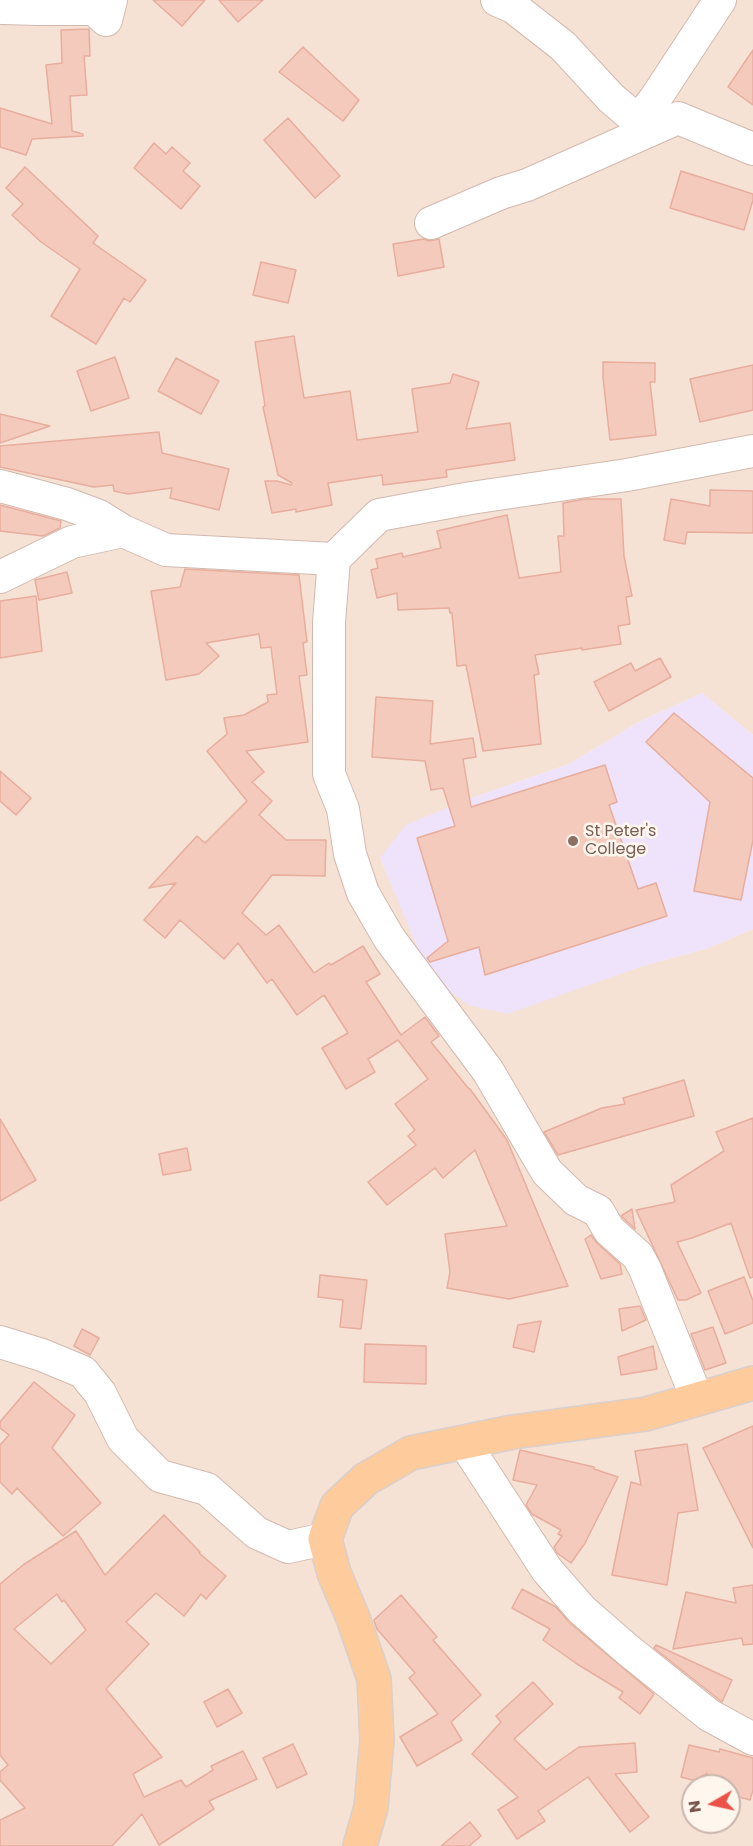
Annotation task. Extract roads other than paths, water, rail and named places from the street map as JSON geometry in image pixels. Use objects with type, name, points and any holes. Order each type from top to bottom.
[{"type":"main road","points":[[360,1846],[371,1807],[377,1740],[374,1679],[353,1618],[334,1573],[325,1539],[338,1506],[366,1479],[411,1453],[513,1432],[646,1414],[753,1383]]},
{"type":"street","points":[[0,6],[3,8],[94,9],[106,20],[111,0]]},
{"type":"street","points":[[497,0],[513,7],[563,46],[611,98],[638,121],[678,118],[753,149]]},
{"type":"street","points":[[638,121],[661,91],[720,0]]},
{"type":"street","points":[[431,224],[501,193],[527,185],[678,118]]},
{"type":"street","points":[[696,1399],[638,1256],[609,1230],[598,1211],[576,1200],[547,1172],[488,1071],[389,938],[363,893],[350,854],[343,809],[329,774],[329,622],[334,559],[379,515],[471,498],[627,475],[753,451]]},
{"type":"street","points":[[0,486],[67,504],[99,516],[123,531],[166,550],[334,559]]},
{"type":"street","points":[[0,577],[72,542],[123,531]]},
{"type":"street","points":[[0,1342],[42,1354],[83,1372],[100,1393],[123,1439],[160,1476],[207,1489],[257,1533],[288,1547],[325,1539]]},
{"type":"street","points":[[464,1442],[547,1570],[582,1611],[710,1714],[753,1739]]},
{"type":"place","name":"St Peter's College","points":[[573,841]]}]
